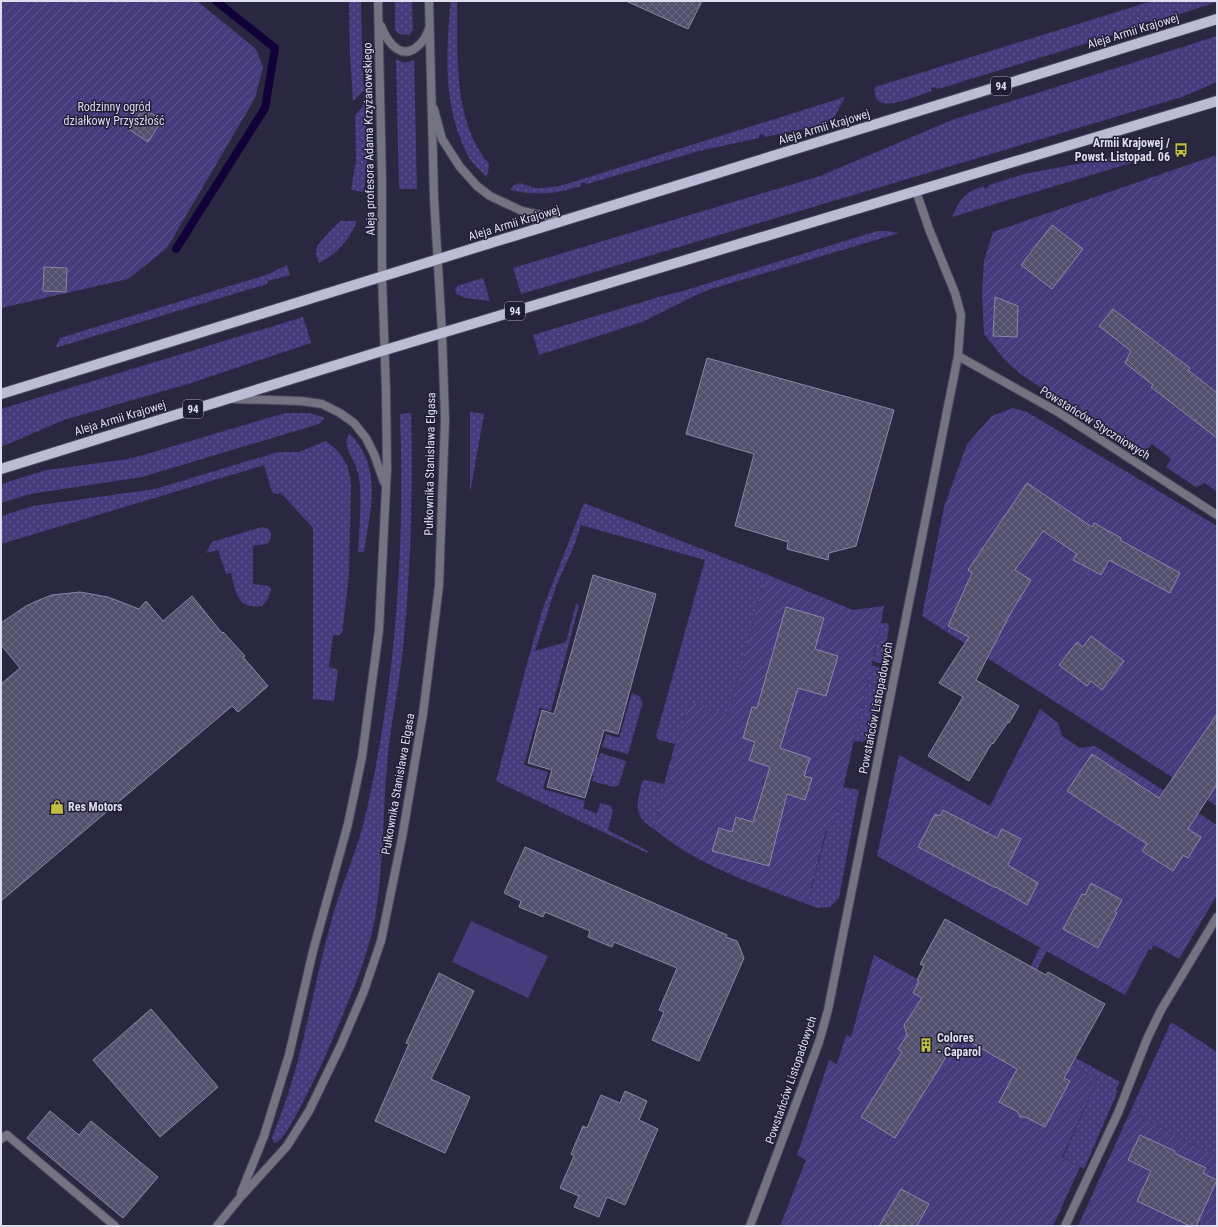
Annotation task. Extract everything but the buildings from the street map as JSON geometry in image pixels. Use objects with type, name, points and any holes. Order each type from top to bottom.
[{"type":"main road","name":"Aleja Armii Krajowej","points":[[1,394],[1217,19]]},
{"type":"main road","name":"Aleja Armii Krajowej","points":[[1,469],[385,350],[1217,101]]},
{"type":"street","name":"Aleja profesora Adama Krzyżanowskiego","points":[[378,1],[382,182],[382,276]]},
{"type":"street","points":[[429,1],[434,198],[442,333]]},
{"type":"street","points":[[378,20],[385,37],[401,52],[416,48],[422,42],[430,28]]},
{"type":"street","points":[[431,97],[442,139],[460,167],[477,186],[490,196],[522,211],[566,220]]},
{"type":"street","name":"Powstańców Listopadowych","points":[[750,1226],[819,1042],[828,1010],[958,356],[961,315],[957,300],[916,191]]},
{"type":"street","points":[[382,276],[385,350]]},
{"type":"street","name":"Pułkownika Stanisława Elgasa","points":[[217,1226],[238,1200],[288,1146],[309,1111],[341,1045],[364,991],[380,940],[402,838],[423,714],[439,586],[445,420],[442,333]]},
{"type":"street","name":"Pułkownika Stanisława Elgasa","points":[[238,1200],[264,1136],[289,1055],[351,809],[362,757],[379,630],[386,487],[387,404],[385,350]]},
{"type":"street","name":"Powstańców Styczniowych","points":[[958,356],[1058,412],[1217,515]]},
{"type":"street","points":[[228,398],[308,402],[322,404],[340,413],[354,423],[366,438],[374,454],[386,487]]},
{"type":"street","points":[[1065,1226],[1118,1113],[1147,1039],[1161,1010],[1217,917]]},
{"type":"street","points":[[1,1139],[7,1135],[115,1226]]},
{"type":"green space","name":"Rodzinny ogród działkowy Przyszłość","points":[[1,1],[197,1],[256,49],[263,67],[255,98],[167,248],[128,279],[1,308]]},
{"type":"green space","points":[[349,1],[361,1],[363,85],[365,86],[365,89],[353,101],[350,56]]},
{"type":"green space","points":[[395,1],[412,1],[413,30],[409,35],[399,34],[395,30]]},
{"type":"green space","points":[[451,1],[457,1],[458,65],[463,107],[469,128],[477,147],[489,164],[488,173],[486,176],[479,170],[466,153],[454,119],[449,86],[447,52]]},
{"type":"green space","points":[[1152,1],[1217,2],[1152,23],[1149,21],[1145,23],[1146,25],[938,89],[935,87],[931,88],[932,91],[906,100],[887,103],[880,102],[875,97],[875,87]]},
{"type":"green space","points":[[1217,36],[1217,82],[1182,97],[521,294],[513,268],[820,176],[952,120]]},
{"type":"green space","points":[[396,59],[404,63],[414,60],[417,189],[399,189]]},
{"type":"green space","points":[[845,97],[835,116],[822,125],[765,137],[763,134],[759,135],[759,138],[699,151],[587,184],[584,182],[581,183],[581,186],[562,191],[529,193],[510,190],[514,185],[520,183],[535,188],[560,186]]},
{"type":"green space","points":[[365,104],[367,159],[364,192],[351,190],[356,160],[355,117]]},
{"type":"green space","points":[[1141,152],[1144,159],[952,217],[958,205],[967,194],[984,186],[985,189],[989,185],[1024,174]]},
{"type":"green space","points":[[1217,155],[1217,492],[1205,483],[1196,487],[1166,467],[1171,459],[1152,444],[1143,455],[1019,373],[1004,359],[984,334],[982,294],[984,261],[993,232]]},
{"type":"green space","points":[[341,221],[357,221],[347,240],[337,251],[319,263],[316,253],[317,247],[328,233]]},
{"type":"green space","points":[[877,231],[899,233],[708,290],[642,322],[539,355],[533,335],[662,296],[680,292]]},
{"type":"green space","points":[[287,265],[290,275],[268,281],[267,284],[55,348],[60,338],[266,275]]},
{"type":"green space","points":[[483,278],[490,301],[466,298],[456,294],[455,290],[457,286]]},
{"type":"green space","points":[[303,317],[311,343],[191,383],[64,420],[1,447],[1,409]]},
{"type":"green space","points":[[1013,408],[1027,412],[1217,526],[1217,806],[922,616],[944,507],[967,444],[992,416]]},
{"type":"green space","points":[[470,412],[484,414],[470,493]]},
{"type":"green space","points":[[285,413],[309,413],[325,418],[319,424],[142,477],[30,494],[1,503],[1,484],[47,470],[128,459]]},
{"type":"green space","points":[[411,413],[411,525],[403,652],[388,754],[381,867],[375,920],[362,966],[327,1051],[292,1122],[279,1141],[275,1143],[273,1142],[272,1137],[299,1058],[331,922],[364,823],[377,760],[392,662],[396,613],[401,513],[400,414]]},
{"type":"green space","points":[[349,433],[360,446],[367,460],[371,475],[371,505],[364,552],[358,552],[360,491],[358,473],[349,453],[347,443]]},
{"type":"green space","points":[[326,441],[338,451],[343,458],[348,468],[351,482],[349,575],[342,633],[339,635],[333,635],[329,667],[338,671],[334,701],[313,699],[313,528],[281,493],[276,494],[272,492],[264,465],[1,544],[1,516],[33,506],[155,489],[278,452],[299,452]]},
{"type":"green space","points":[[584,503],[766,574],[728,716],[689,702],[654,829],[642,819],[639,814],[639,796],[642,782],[645,780],[664,784],[675,744],[659,740],[656,736],[705,560],[581,525],[574,546],[556,586],[535,651],[566,642],[576,604],[579,605],[551,711],[540,708],[524,765],[548,772],[543,789],[585,801],[583,808],[597,814],[600,803],[611,806],[613,811],[608,830],[648,851],[647,853],[496,781],[543,608]]},
{"type":"green space","points":[[262,527],[269,529],[271,537],[267,544],[253,546],[253,584],[269,586],[271,590],[267,600],[262,606],[254,607],[247,605],[239,598],[234,587],[231,573],[226,574],[218,550],[206,553],[212,542]]},
{"type":"green space","points":[[766,574],[853,610],[884,606],[833,832],[826,831],[807,904],[727,873],[708,864],[689,854],[654,829],[689,701],[728,715]]},
{"type":"green space","points":[[881,623],[887,623],[889,626],[883,664],[873,661]]},
{"type":"green space","points":[[871,665],[884,669],[873,736],[859,742],[854,741]]},
{"type":"green space","points":[[632,693],[640,697],[642,705],[628,754],[602,747],[606,734],[619,738]]},
{"type":"green space","points":[[1040,709],[1058,723],[1062,736],[1080,748],[1095,746],[1217,825],[1217,895],[1179,959],[1154,945],[1151,950],[1149,949],[1125,995],[877,856],[899,755],[990,806]]},
{"type":"green space","points":[[600,753],[626,761],[619,785],[614,787],[592,781],[594,776],[583,773],[589,756],[599,758]]},
{"type":"green space","points":[[843,787],[859,790],[839,898],[830,907],[817,908],[807,904],[827,831],[832,832]]},
{"type":"green space","points":[[471,921],[548,956],[528,998],[452,962]]},
{"type":"green space","points":[[1040,947],[1047,951],[1035,973],[1080,1048],[1076,1058],[1120,1082],[1116,1089],[1118,1091],[1084,1169],[1063,1157],[1098,1079],[1002,1025]]},
{"type":"green space","points":[[874,955],[1098,1079],[1062,1157],[1080,1167],[1053,1226],[780,1226],[806,1160],[797,1155],[829,1060],[837,1064],[846,1035],[851,1037]]},
{"type":"green space","points":[[1171,1022],[1217,1052],[1217,1158],[1131,1110]]},
{"type":"green space","points":[[1131,1110],[1217,1158],[1217,1226],[1078,1226]]},
{"type":"waterway","points":[[176,249],[265,108],[275,48],[216,1]]},
{"type":"place","name":"Armii Krajowej / Powst. Listopad. 06","points":[[1181,150]]},
{"type":"place","name":"Res Motors","points":[[57,807]]},
{"type":"place","name":"Colores - Caparol","points":[[926,1045]]}]
